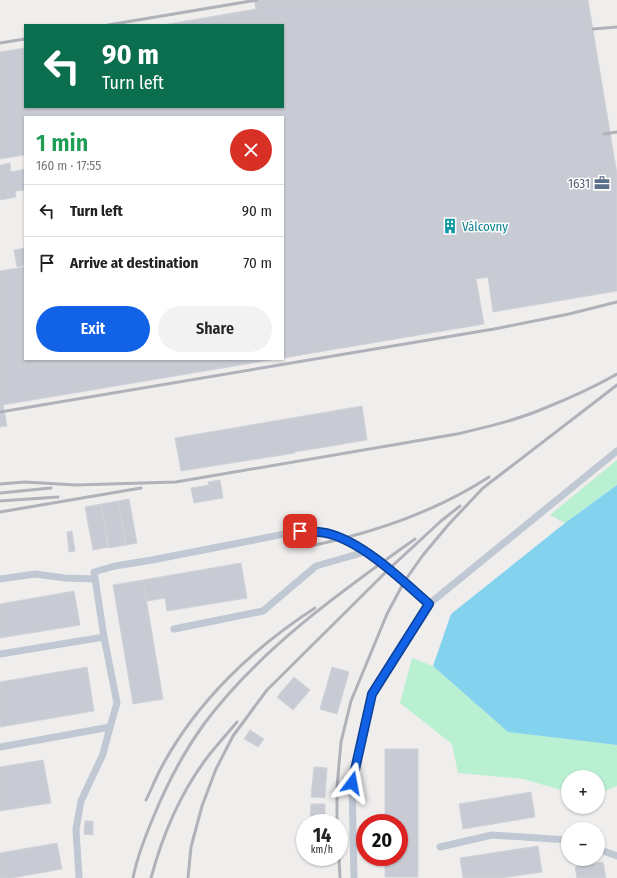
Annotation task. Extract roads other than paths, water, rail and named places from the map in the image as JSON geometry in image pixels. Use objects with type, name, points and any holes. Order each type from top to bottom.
[{"type":"lane","points":[[354,878],[352,783],[372,694],[429,604],[617,451]]},
{"type":"lane","points":[[79,878],[76,829],[81,801],[103,754],[117,703],[104,637],[94,572],[115,566],[300,531],[328,533],[345,539],[365,552],[389,569],[429,604]]},
{"type":"lane","points":[[174,629],[263,611],[316,566],[365,552]]},
{"type":"lane","points":[[0,579],[35,574],[65,578],[95,579]]},
{"type":"lane","points":[[0,654],[104,637]]},
{"type":"lane","points":[[0,747],[110,728]]},
{"type":"lane","points":[[440,847],[492,835],[561,840]]},
{"type":"lane","points":[[605,852],[617,856]]},
{"type":"water","points":[[617,485],[617,745],[508,732],[433,666],[451,614],[565,523]]},
{"type":"railway","points":[[114,24],[257,0]]},
{"type":"railway","points":[[593,29],[617,27]]},
{"type":"railway","points":[[0,43],[24,39]]},
{"type":"railway","points":[[604,134],[617,132]]},
{"type":"railway","points":[[0,412],[494,329],[569,314],[617,302]]},
{"type":"railway","points":[[0,484],[25,482],[76,485],[176,482],[457,434],[524,416],[582,392],[617,374]]},
{"type":"railway","points":[[337,814],[337,787],[341,742],[351,701],[387,614],[404,582],[423,555],[449,524],[483,488],[617,385]]},
{"type":"railway","points":[[310,546],[357,535],[403,520],[447,501],[489,477]]},
{"type":"railway","points":[[0,493],[51,488]]},
{"type":"railway","points":[[0,512],[141,488]]},
{"type":"railway","points":[[0,501],[58,497]]},
{"type":"railway","points":[[188,878],[191,847],[202,806],[216,769],[233,736],[267,690],[389,569],[441,521],[460,506]]},
{"type":"railway","points":[[133,878],[144,840],[169,782],[196,735],[226,697],[250,671],[302,624],[330,601],[415,539]]},
{"type":"railway","points":[[146,800],[174,745],[208,700],[248,659],[315,608]]},
{"type":"railway","points":[[151,878],[166,832],[180,801],[206,759],[237,722]]},
{"type":"railway","points":[[339,866],[340,878]]},
{"type":"place","name":"1631","points":[[602,183]]},
{"type":"place","name":"Válcovny","points":[[450,226]]}]
